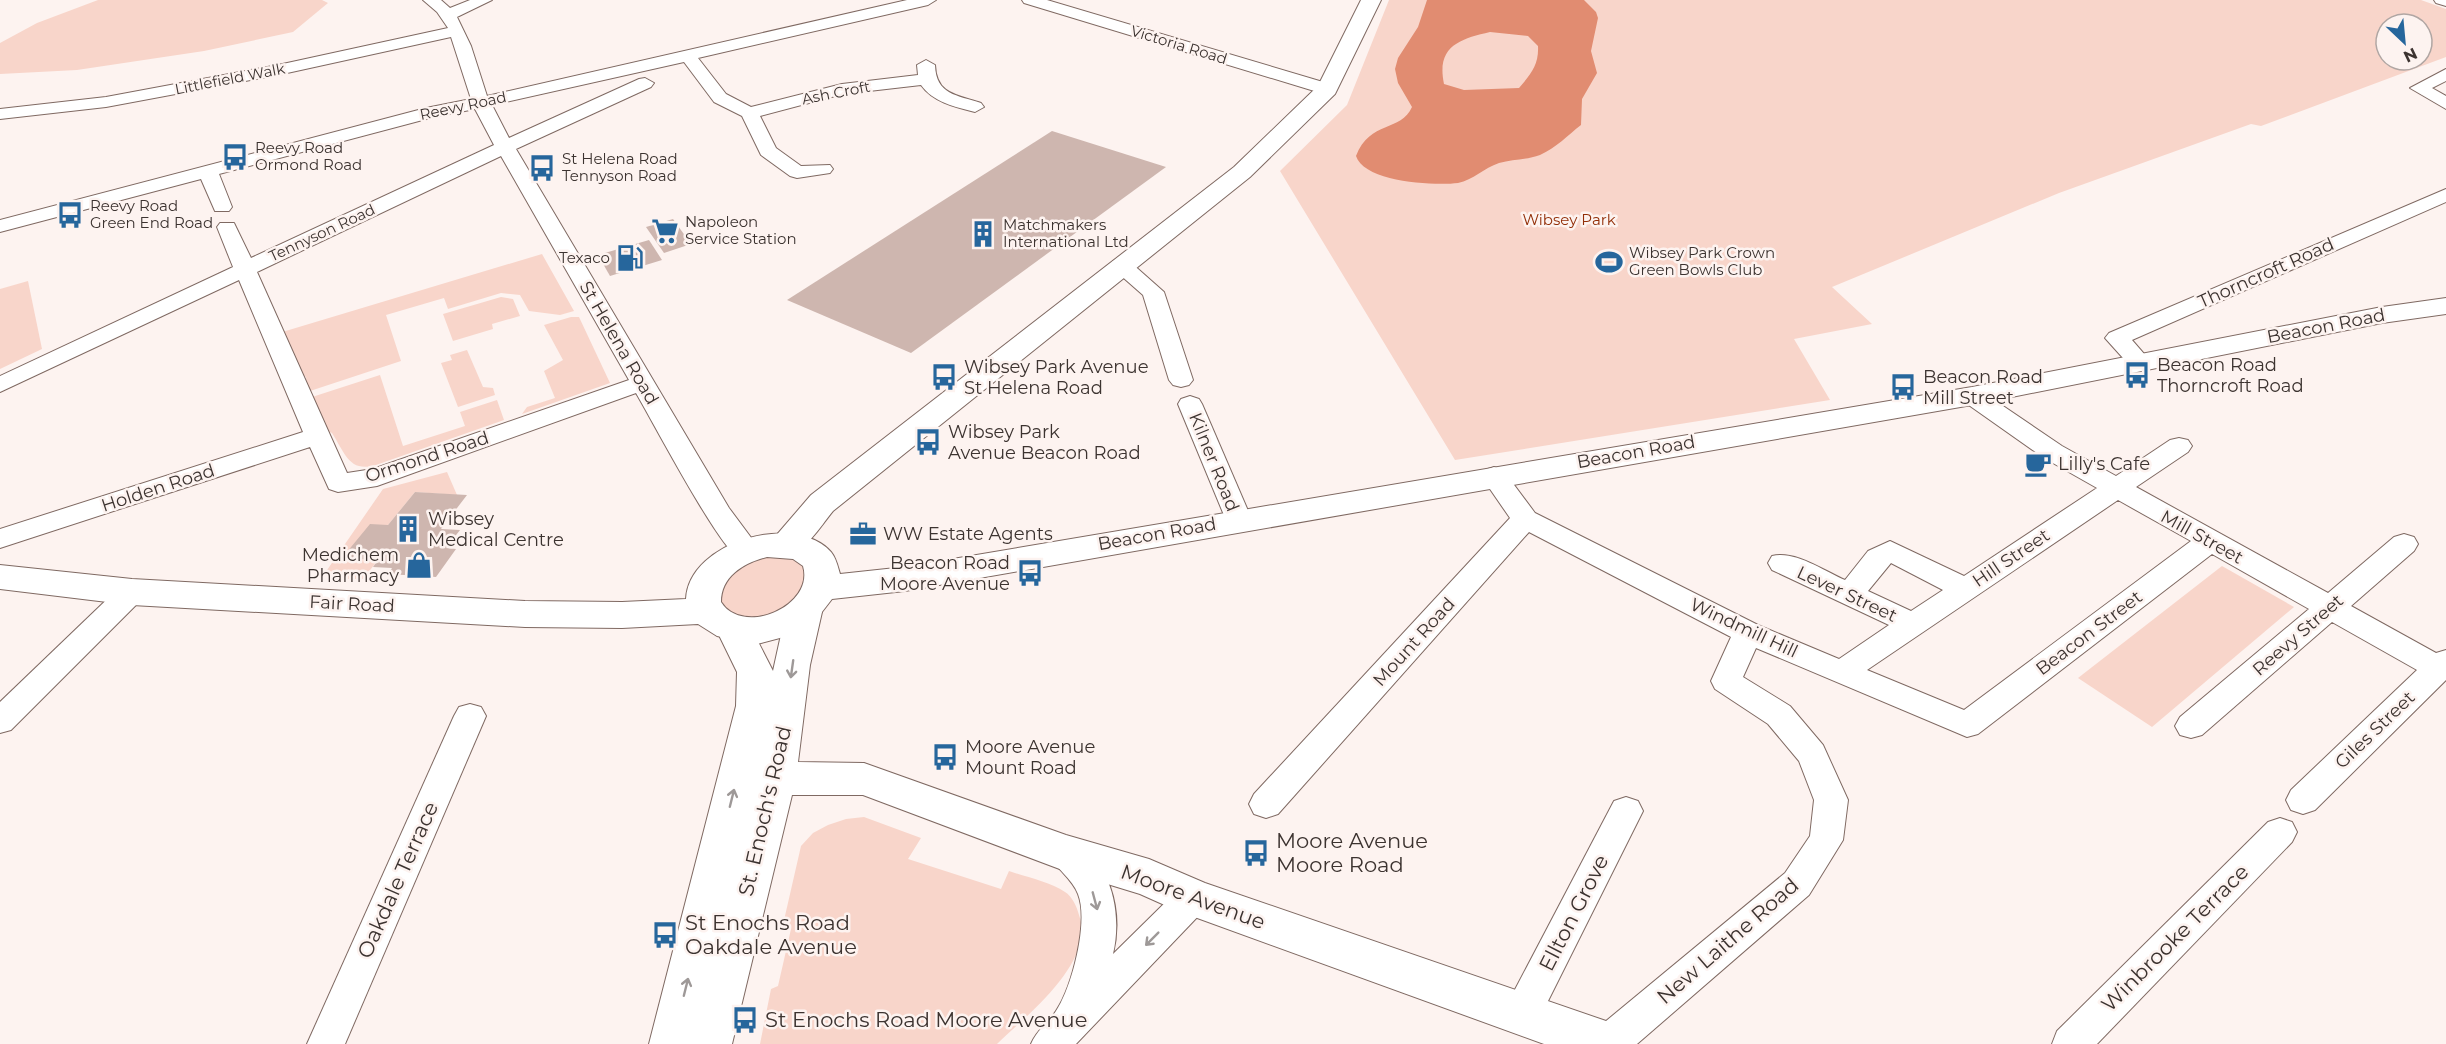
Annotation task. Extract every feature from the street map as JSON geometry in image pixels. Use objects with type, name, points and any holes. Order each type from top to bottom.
[{"type":"street","name":"Littlefield Walk","points":[[0,114],[106,102],[278,70],[445,10],[484,0]]},
{"type":"street","name":"Reevy Road","points":[[0,226],[480,101],[522,94],[928,0]]},
{"type":"street","name":"Victoria Road","points":[[1030,0],[1327,89]]},
{"type":"street","points":[[785,545],[822,503],[1242,172],[1327,89],[1371,0]]},
{"type":"street","name":"St Helena Road","points":[[445,10],[480,101],[505,147],[719,514],[747,551]]},
{"type":"street","points":[[688,56],[720,98],[749,113],[768,151],[797,172],[823,169]]},
{"type":"street","name":"Ash Croft","points":[[749,113],[842,89],[925,72],[930,88],[945,97],[975,107]]},
{"type":"street","points":[[2446,74],[2419,88],[2446,104]]},
{"type":"street","name":"Tennyson Road","points":[[0,385],[645,83]]},
{"type":"street","name":"Ormond Road","points":[[208,171],[245,270],[338,483],[377,477],[642,383]]},
{"type":"street","name":"Thorncroft Road","points":[[2140,363],[2117,338],[2446,195]]},
{"type":"street","points":[[0,207],[77,205]]},
{"type":"street","points":[[1121,266],[1153,292],[1181,380]]},
{"type":"street","name":"Beacon Road","points":[[814,600],[905,579],[1239,520],[1972,396],[2382,315],[2446,306]]},
{"type":"street","name":"Mill Street","points":[[1972,396],[2053,452],[2116,488],[2330,608],[2442,664]]},
{"type":"street","name":"Kilner Road","points":[[1191,404],[1239,520]]},
{"type":"street","name":"Holden Road","points":[[0,539],[316,436]]},
{"type":"street","name":"Hill Street","points":[[1843,671],[2179,446]]},
{"type":"street","points":[[1494,476],[1526,519]]},
{"type":"street","name":"Windmill Hill","points":[[1526,519],[1748,633],[1967,725]]},
{"type":"street","name":"Mount Road","points":[[1266,804],[1526,519]]},
{"type":"street","name":"Beacon Street","points":[[1967,725],[2210,541]]},
{"type":"street","name":"Reevy Street","points":[[2191,726],[2404,544]]},
{"type":"street","points":[[785,545],[803,549],[818,559],[825,571],[814,600],[786,623],[767,628],[720,620],[702,597],[708,580],[720,566],[747,551],[785,545]]},
{"type":"street","points":[[1849,595],[1878,558],[1890,551],[1965,589]]},
{"type":"street","name":"Lever Street","points":[[1782,563],[1912,624]]},
{"type":"street","name":"Fair Road","points":[[0,577],[132,592],[525,614],[622,615],[720,620]]},
{"type":"street","points":[[0,721],[132,592]]},
{"type":"street","name":"St. Enoch's Road","points":[[709,1044],[776,778],[792,664],[814,600]]},
{"type":"street","name":"St. Enoch's Road","points":[[672,1044],[755,706],[755,672],[720,620]]},
{"type":"street","name":"New Laithe Road","points":[[1607,1044],[1797,884],[1826,840],[1830,800],[1812,754],[1779,715],[1726,681],[1748,633]]},
{"type":"street","name":"Giles Street","points":[[2303,800],[2442,664]]},
{"type":"street","name":"Oakdale Terrace","points":[[326,1044],[470,716]]},
{"type":"street","name":"Moore Avenue","points":[[776,778],[864,779],[1065,853],[1149,878],[1193,898],[1607,1044]]},
{"type":"street","name":"Ellton Grove","points":[[1522,1014],[1626,811]]},
{"type":"street","name":"Winbrooke Terrace","points":[[2071,1044],[2280,832]]},
{"type":"street","points":[[1060,1033],[1091,969],[1098,943],[1100,921],[1097,902],[1088,879],[1065,853]]},
{"type":"street","points":[[1060,1033],[1193,898]]},
{"type":"green space","points":[[98,0],[322,0],[328,3],[293,32],[204,51],[77,70],[0,74],[0,43],[37,23]]},
{"type":"green space","name":"Wibsey Park","points":[[1389,0],[2421,0],[2446,9],[2446,57],[2434,61],[2434,12],[2374,12],[2374,72],[2406,72],[2261,126],[2251,124],[2059,193],[1832,287],[1872,324],[1794,339],[1830,400],[1455,460],[1280,171],[1347,105]]},
{"type":"green space","points":[[542,254],[574,311],[560,315],[529,311],[520,295],[501,293],[448,309],[444,298],[386,315],[401,361],[307,392],[306,377],[300,374],[279,333]]},
{"type":"green space","points":[[28,281],[42,349],[0,369],[0,289]]},
{"type":"green space","points":[[501,297],[513,299],[520,316],[492,324],[493,329],[453,341],[443,314]]},
{"type":"green space","points":[[579,317],[610,383],[522,414],[527,407],[555,398],[544,371],[563,360],[544,325]]},
{"type":"green space","points":[[467,350],[483,387],[493,388],[495,395],[458,407],[441,363],[452,360],[450,355]]},
{"type":"green space","points":[[380,375],[403,446],[465,426],[460,412],[497,400],[504,420],[376,465],[367,467],[354,464],[332,433],[327,431],[309,398]]},
{"type":"green space","points":[[447,472],[457,495],[415,492],[388,525],[343,558],[378,560],[363,579],[330,579],[325,573],[383,489]]},
{"type":"green space","points":[[764,557],[789,557],[800,561],[810,580],[783,617],[734,619],[722,604],[724,586],[733,573]]},
{"type":"green space","points":[[2222,566],[2294,607],[2152,727],[2078,678]]},
{"type":"green space","points":[[864,817],[921,838],[908,859],[1001,889],[1009,871],[1059,888],[1074,902],[1082,933],[1078,951],[1056,986],[997,1044],[760,1044],[771,989],[778,986],[791,929],[782,929],[801,846],[813,833],[828,825],[846,819]]},
{"type":"shaded area","points":[[1427,0],[1584,0],[1596,12],[1598,18],[1591,51],[1597,73],[1582,99],[1581,125],[1557,145],[1540,155],[1499,163],[1458,183],[1417,183],[1372,172],[1362,165],[1356,156],[1369,137],[1401,120],[1412,107],[1398,83],[1395,69],[1398,58],[1418,27]],"holes":[[[1490,32],[1528,36],[1538,46],[1537,59],[1531,74],[1519,88],[1464,90],[1444,84],[1442,71],[1444,61],[1453,46],[1469,38]]]},
{"type":"building","name":"Matchmakers International Ltd","points":[[1052,131],[1166,167],[911,353],[787,300]]},
{"type":"building","name":"Napoleon Service Station","points":[[673,219],[691,244],[664,253],[646,227]]},
{"type":"building","name":"Texaco","points":[[649,240],[662,260],[610,276],[598,255]]},
{"type":"building","name":"Wibsey Medical Centre","points":[[415,492],[467,495],[441,529],[460,530],[446,548],[456,549],[436,577],[388,574],[392,568],[373,567],[378,560],[342,558],[370,524],[388,525]]},
{"type":"place","name":"Reevy Road Ormond Road","points":[[235,157]]},
{"type":"place","name":"St Helena Road Tennyson Road","points":[[542,168]]},
{"type":"place","name":"Reevy Road Green End Road","points":[[70,215]]},
{"type":"place","name":"Napoleon Service Station","points":[[665,231]]},
{"type":"place","name":"Matchmakers International Ltd","points":[[983,234]]},
{"type":"place","name":"Texaco","points":[[630,258]]},
{"type":"place","name":"Wibsey Park Crown Green Bowls Club","points":[[1609,262]]},
{"type":"place","name":"Beacon Road Thorncroft Road","points":[[2137,375]]},
{"type":"place","name":"Wibsey Park Avenue St Helena Road","points":[[944,377]]},
{"type":"place","name":"Beacon Road Mill Street","points":[[1903,387]]},
{"type":"place","name":"Wibsey Park Avenue Beacon Road","points":[[928,442]]},
{"type":"place","name":"Lilly's Cafe","points":[[2038,464]]},
{"type":"place","name":"Wibsey Medical Centre","points":[[408,529]]},
{"type":"place","name":"WW Estate Agents","points":[[863,534]]},
{"type":"place","name":"Medichem Pharmacy","points":[[419,565]]},
{"type":"place","name":"Beacon Road Moore Avenue","points":[[1030,573]]},
{"type":"place","name":"Moore Avenue Mount Road","points":[[945,757]]},
{"type":"place","name":"Moore Avenue Moore Road","points":[[1256,853]]},
{"type":"place","name":"St Enochs Road Oakdale Avenue","points":[[665,935]]},
{"type":"place","name":"St Enochs Road Moore Avenue","points":[[745,1020]]}]
